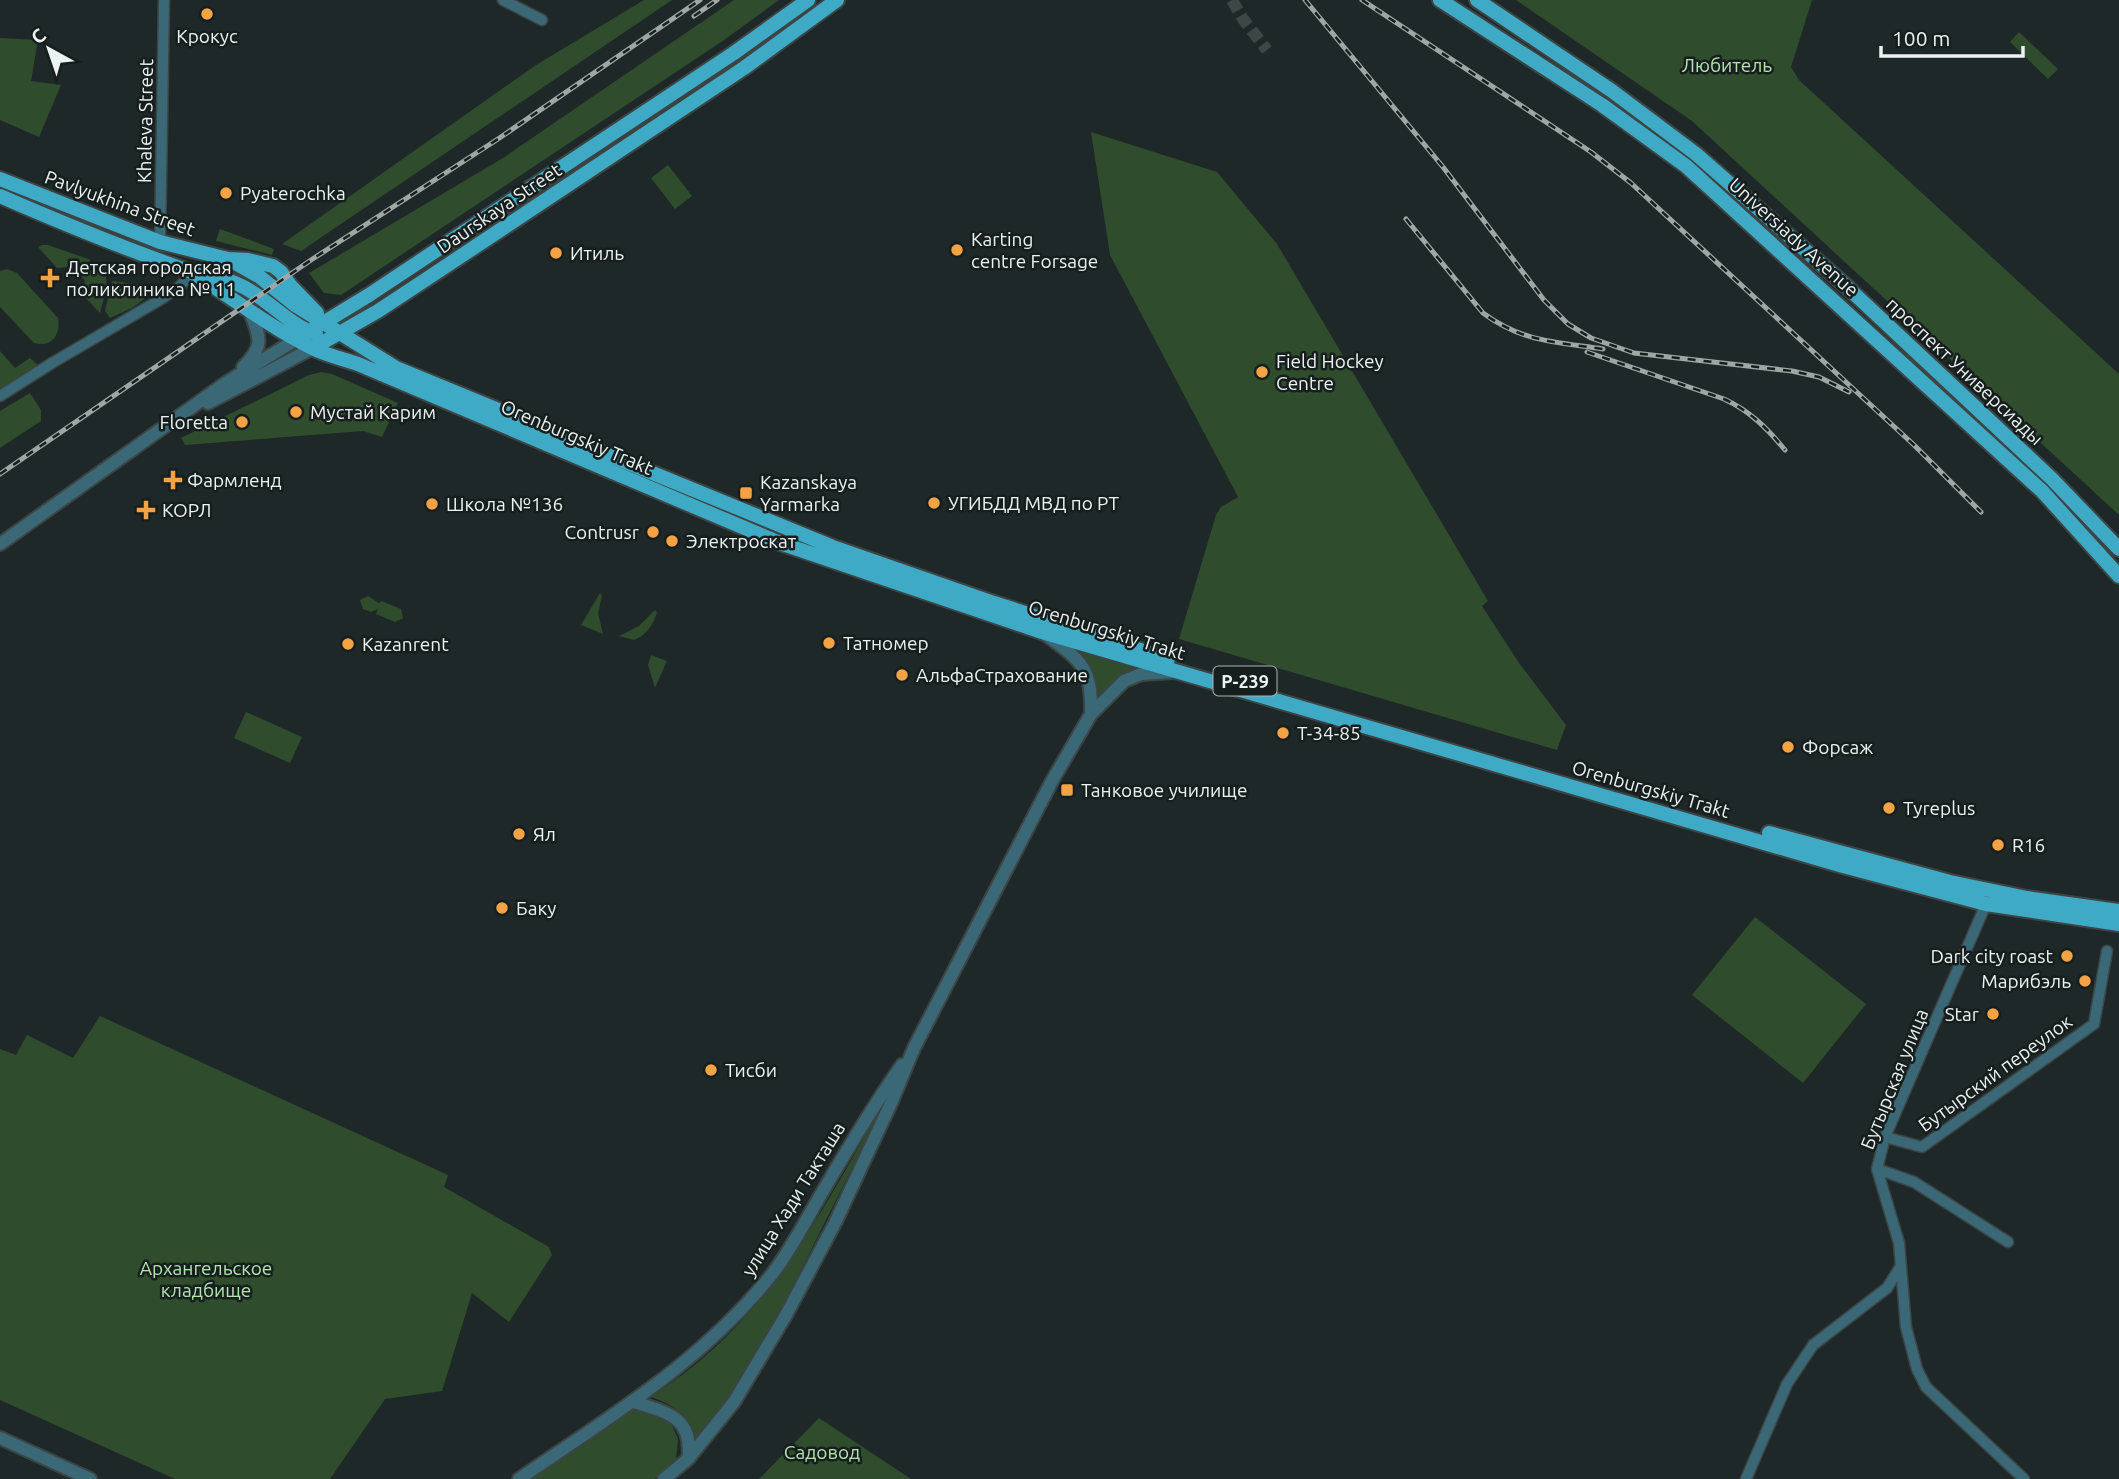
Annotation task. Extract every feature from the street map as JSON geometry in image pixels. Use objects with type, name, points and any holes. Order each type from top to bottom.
[{"type":"main road","name":"Daurskaya Street","points":[[303,335],[734,53],[808,0]]},
{"type":"main road","name":"Daurskaya Street","points":[[313,348],[389,304],[744,68],[837,0]]},
{"type":"main road","name":"Universiady Avenue","points":[[1440,0],[1602,105],[1686,166],[2042,491],[2090,542]]},
{"type":"main road","name":"проспект Универсиады","points":[[1478,0],[1612,91],[1696,154],[1846,286],[2052,479],[2119,547]]},
{"type":"main road","name":"Pavlyukhina Street","points":[[0,179],[160,242],[229,259],[260,277],[295,305],[397,368]]},
{"type":"main road","name":"Pavlyukhina Street","points":[[0,196],[88,234],[193,273],[228,294],[250,312],[303,335],[342,333]]},
{"type":"main road","name":"Pavlyukhina Street","points":[[193,273],[220,276],[246,287],[303,335],[313,348]]},
{"type":"main road","name":"Orenburgskiy Trakt","points":[[313,348],[780,544],[1042,632],[1843,866],[1986,904],[2119,924]]},
{"type":"main road","name":"Orenburgskiy Trakt","points":[[397,368],[833,547],[1167,659],[1908,873],[2027,898],[2119,911]]},
{"type":"main road","points":[[2090,542],[2119,576]]},
{"type":"main road","points":[[2090,542],[2119,589]]},
{"type":"street","name":"Khaleva Street","points":[[160,242],[164,0]]},
{"type":"street","points":[[503,0],[542,20]]},
{"type":"street","points":[[0,396],[163,298],[193,273]]},
{"type":"street","points":[[227,382],[252,359],[260,345],[259,334],[250,312]]},
{"type":"street","name":"Daurskaya Street","points":[[0,544],[227,382],[303,335]]},
{"type":"street","name":"Daurskaya Street","points":[[167,425],[313,348]]},
{"type":"street","points":[[1042,632],[1080,662],[1088,676],[1091,689],[1091,714]]},
{"type":"street","name":"улица Хади Такташа","points":[[664,1479],[688,1459],[733,1402],[786,1315],[835,1223],[914,1048],[1052,781],[1091,714],[1124,681],[1141,674],[1178,672]]},
{"type":"street","name":"Бутырская улица","points":[[1986,904],[1885,1137],[1877,1169],[1899,1243],[1906,1326],[1917,1369],[1926,1387],[2024,1479]]},
{"type":"street","name":"Бутырский переулок","points":[[1885,1137],[1922,1147],[2094,1024],[2107,951]]},
{"type":"street","name":"улица Хади Такташа","points":[[519,1479],[634,1402],[713,1339],[739,1314],[775,1270],[870,1110],[914,1048]]},
{"type":"street","points":[[1877,1169],[1913,1182],[2008,1242]]},
{"type":"street","points":[[1746,1479],[1787,1384],[1813,1345],[1887,1288],[1901,1266]]},
{"type":"street","points":[[634,1402],[669,1413],[680,1421],[689,1441],[688,1459]]},
{"type":"street","points":[[0,1438],[90,1479]]},
{"type":"green space","points":[[644,0],[672,0],[301,251],[282,244],[536,65]]},
{"type":"green space","points":[[734,0],[779,0],[724,40],[341,295],[324,293],[309,273],[503,158]]},
{"type":"green space","name":"Любитель","points":[[1516,0],[1812,0],[1791,67],[1799,80],[2119,374],[2119,515],[1692,121]]},
{"type":"green space","points":[[2019,32],[2058,69],[2048,79],[2010,42]]},
{"type":"green space","points":[[0,38],[38,40],[31,81],[61,85],[39,137],[0,120]]},
{"type":"green space","name":"Field Hockey Centre","points":[[1091,132],[1217,172],[1277,244],[1488,601],[1482,606],[1519,663],[1566,725],[1557,750],[1179,639],[1216,515],[1221,507],[1238,497],[1110,255]]},
{"type":"green space","points":[[668,165],[692,196],[675,209],[651,178]]},
{"type":"green space","points":[[220,229],[274,249],[272,255],[216,241]]},
{"type":"green space","points":[[42,245],[91,260],[75,271],[68,267],[57,268],[38,247]]},
{"type":"green space","points":[[98,262],[103,268],[106,280],[100,313],[82,294],[85,281],[81,276]]},
{"type":"green space","points":[[7,269],[17,273],[58,318],[58,329],[50,342],[34,343],[0,307],[0,271]]},
{"type":"green space","points":[[112,281],[144,285],[154,292],[132,308],[110,318],[105,311]]},
{"type":"green space","points":[[0,351],[15,368],[30,358],[40,367],[0,393]]},
{"type":"green space","points":[[321,372],[332,374],[398,403],[382,437],[363,431],[185,445],[181,438],[309,375]]},
{"type":"green space","points":[[30,393],[41,410],[41,421],[0,448],[0,411]]},
{"type":"green space","points":[[600,593],[602,596],[598,613],[603,634],[581,625]]},
{"type":"green space","points":[[368,596],[379,603],[381,601],[401,609],[403,618],[395,622],[376,614],[378,609],[371,612],[363,609],[360,600]]},
{"type":"green space","points":[[655,610],[657,612],[654,621],[643,635],[634,640],[619,636],[639,626]]},
{"type":"green space","points":[[1067,647],[1142,668],[1114,682],[1094,707],[1094,687],[1090,672]]},
{"type":"green space","points":[[651,655],[667,661],[655,688],[648,665]]},
{"type":"green space","points":[[246,712],[302,737],[290,763],[234,738]]},
{"type":"green space","points":[[1755,917],[1866,1004],[1803,1083],[1692,995]]},
{"type":"green space","name":"Архангельское кладбище","points":[[100,1016],[448,1175],[444,1187],[549,1247],[552,1255],[509,1322],[472,1293],[442,1391],[385,1399],[330,1479],[175,1479],[0,1400],[0,1049],[16,1055],[27,1035],[73,1058]]},
{"type":"green space","points":[[900,1073],[757,1355],[727,1401],[692,1443],[691,1427],[681,1413],[667,1403],[651,1397],[711,1351],[768,1290],[816,1220]]},
{"type":"green space","points":[[639,1408],[669,1419],[678,1439],[676,1460],[655,1479],[531,1479],[629,1410]]},
{"type":"green space","name":"Садовод","points":[[819,1418],[911,1479],[759,1479]]},
{"type":"tunnel","points":[[1232,0],[1267,50]]},
{"type":"railway","points":[[0,474],[311,260],[498,139],[700,0]]},
{"type":"railway","points":[[694,16],[717,0]]},
{"type":"railway","points":[[1305,0],[1443,167],[1544,300],[1568,324],[1591,338],[1634,353],[1792,371],[1819,377],[1849,392]]},
{"type":"railway","points":[[1362,0],[1591,152],[1631,183],[1914,445],[1981,512]]},
{"type":"railway","points":[[1406,219],[1483,313],[1497,323],[1540,339],[1603,349]]},
{"type":"railway","points":[[1587,352],[1724,399],[1758,421],[1785,450]]},
{"type":"place","name":"Крокус","points":[[207,14]]},
{"type":"place","name":"Pyaterochka","points":[[226,193]]},
{"type":"place","name":"Karting centre Forsage","points":[[957,250]]},
{"type":"place","name":"Итиль","points":[[556,253]]},
{"type":"place","name":"Детская городская поликлиника № 11","points":[[50,278]]},
{"type":"place","name":"Field Hockey Centre","points":[[1262,372]]},
{"type":"place","name":"Мустай Карим","points":[[296,412]]},
{"type":"place","name":"Floretta","points":[[242,422]]},
{"type":"place","name":"Фармленд","points":[[173,480]]},
{"type":"place","name":"Kazanskaya Yarmarka","points":[[746,493]]},
{"type":"place","name":"УГИБДД МВД по РТ","points":[[934,503]]},
{"type":"place","name":"Школа №136","points":[[432,504]]},
{"type":"place","name":"КОРЛ","points":[[146,510]]},
{"type":"place","name":"Contrusr","points":[[653,532]]},
{"type":"place","name":"Электроскат","points":[[672,541]]},
{"type":"place","name":"Татномер","points":[[829,643]]},
{"type":"place","name":"Kazanrent","points":[[348,644]]},
{"type":"place","name":"АльфаСтрахование","points":[[902,675]]},
{"type":"place","name":"T-34-85","points":[[1283,733]]},
{"type":"place","name":"Форсаж","points":[[1788,747]]},
{"type":"place","name":"Танковое училище","points":[[1067,790]]},
{"type":"place","name":"Tyreplus","points":[[1889,808]]},
{"type":"place","name":"Ял","points":[[519,834]]},
{"type":"place","name":"R16","points":[[1998,845]]},
{"type":"place","name":"Баку","points":[[502,908]]},
{"type":"place","name":"Dark city roast","points":[[2067,956]]},
{"type":"place","name":"Марибэль","points":[[2085,981]]},
{"type":"place","name":"Star","points":[[1993,1014]]},
{"type":"place","name":"Тисби","points":[[711,1070]]}]
